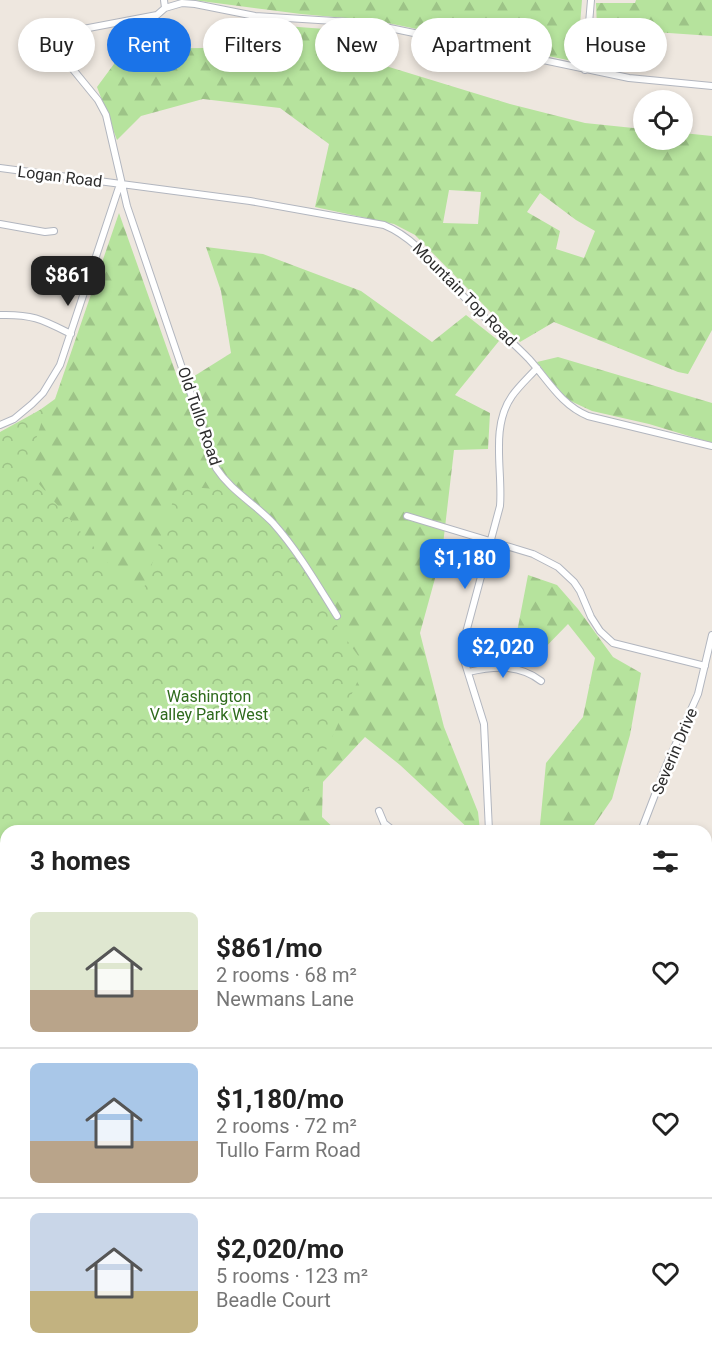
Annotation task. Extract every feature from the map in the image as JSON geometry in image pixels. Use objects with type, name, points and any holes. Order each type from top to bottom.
[{"type":"street","points":[[164,0],[165,8],[182,3],[255,16],[366,23],[564,65]]},
{"type":"street","points":[[589,18],[591,0]]},
{"type":"street","name":"Old Tullo Road","points":[[165,8],[158,15],[151,17],[78,30],[70,34],[66,40],[67,56],[71,67],[98,100],[106,115],[120,183],[216,468],[231,487],[268,518],[279,531],[301,558],[337,616]]},
{"type":"street","points":[[597,72],[646,80],[712,86]]},
{"type":"street","name":"Logan Road","points":[[0,168],[120,183]]},
{"type":"street","points":[[0,425],[14,418],[43,393],[60,365],[120,183]]},
{"type":"street","name":"Mountain Top Road","points":[[120,183],[250,201],[366,221],[396,230],[417,245],[468,301],[537,368],[566,403],[578,412],[712,446]]},
{"type":"street","points":[[0,224],[45,232],[54,231]]},
{"type":"street","points":[[0,315],[21,314],[39,318],[71,334]]},
{"type":"street","points":[[489,825],[484,724],[464,660],[464,640],[500,506],[501,422],[512,396],[537,368]]},
{"type":"street","points":[[406,516],[533,554],[558,567],[580,591],[591,617],[600,631],[613,643],[705,666]]},
{"type":"street","name":"Severin Drive","points":[[643,825],[666,766],[691,713],[712,635]]},
{"type":"street","points":[[468,672],[490,668],[511,668],[526,672],[542,681]]},
{"type":"street","points":[[379,810],[386,825]]},
{"type":"green space","points":[[193,0],[582,0],[581,18],[564,18],[564,59],[552,57],[552,18],[411,18],[411,28],[399,25],[399,18],[345,18]]},
{"type":"green space","points":[[636,0],[712,0],[712,36],[667,33],[667,18],[597,18],[596,3],[635,3]]},
{"type":"green space","points":[[303,27],[315,28],[315,72],[399,72],[399,70],[510,104],[585,123],[633,128],[633,150],[693,150],[693,134],[712,136],[712,330],[688,374],[554,322],[520,342],[415,235],[394,224],[315,207],[329,144],[280,108],[203,99],[141,116],[117,140],[97,87],[108,72],[191,72],[191,48],[203,48],[203,72],[303,72]],"holes":[[[449,190],[481,192],[478,224],[443,223]],[[540,193],[595,231],[584,258],[556,249],[560,231],[527,212]]]},
{"type":"green space","points":[[119,213],[180,385],[231,353],[221,291],[206,247],[263,254],[361,291],[432,342],[466,315],[499,341],[455,395],[490,413],[488,449],[454,450],[442,553],[420,633],[444,727],[478,812],[479,825],[465,825],[400,765],[365,737],[323,782],[322,817],[331,825],[0,825],[0,439],[55,399]]},
{"type":"green space","points":[[558,357],[712,403],[712,443],[649,424],[592,411],[564,398],[537,362]]},
{"type":"green space","name":"Washington Valley Park West","points":[[47,406],[26,469],[140,600],[178,486],[228,490],[288,544],[343,635],[365,665],[292,825],[0,825],[0,432]]},
{"type":"green space","points":[[528,575],[557,585],[578,609],[613,657],[641,673],[630,735],[612,799],[594,825],[540,825],[546,763],[583,717],[595,658],[568,624],[532,661],[512,658]]}]
